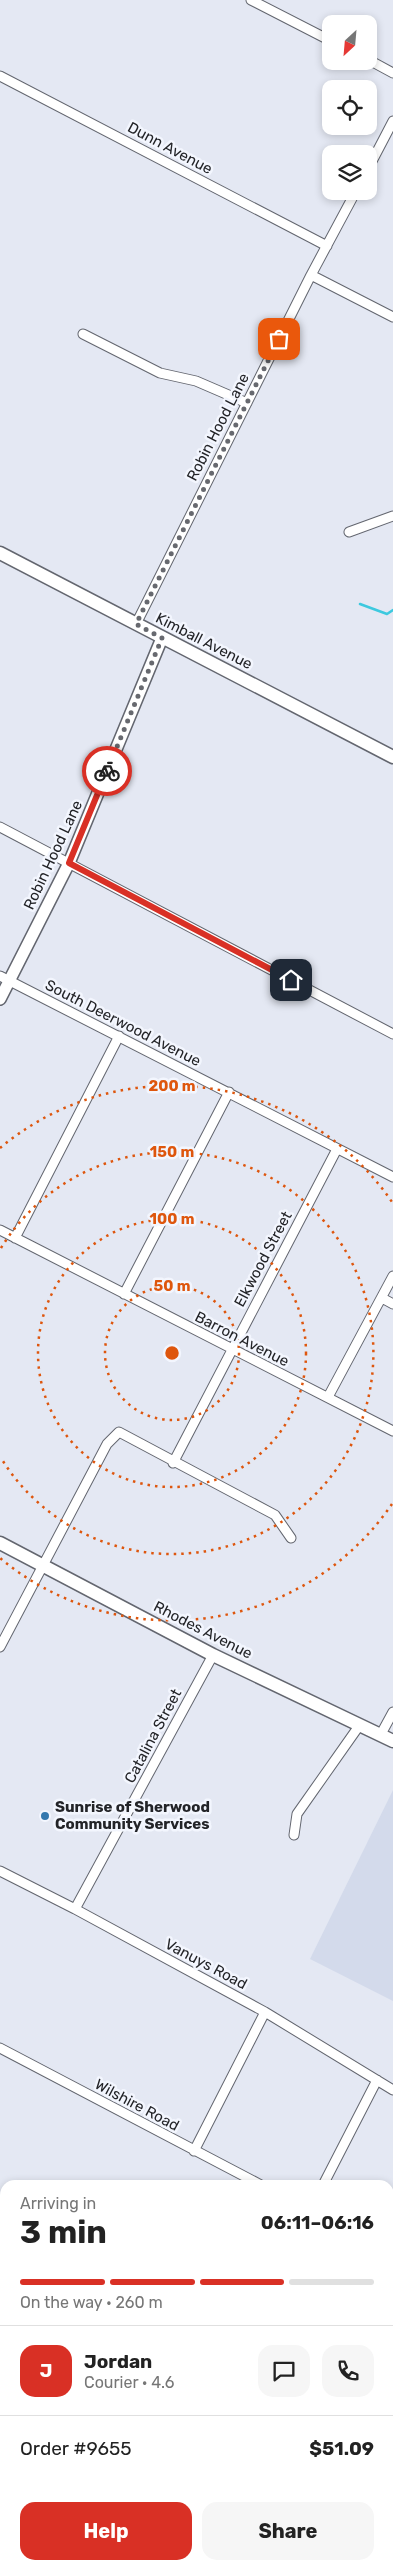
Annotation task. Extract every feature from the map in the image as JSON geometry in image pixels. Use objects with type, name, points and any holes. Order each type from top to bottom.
[{"type":"main road","name":"Kimball Avenue","points":[[0,553],[393,757]]},
{"type":"main road","name":"Rhodes Avenue","points":[[0,1542],[213,1654],[393,1741]]},
{"type":"street","points":[[252,0],[322,36]]},
{"type":"street","points":[[378,65],[393,73]]},
{"type":"street","name":"Dunn Avenue","points":[[0,76],[327,246]]},
{"type":"street","points":[[377,152],[393,121]]},
{"type":"street","name":"Robin Hood Lane","points":[[136,624],[246,403],[351,200]]},
{"type":"street","points":[[311,275],[393,317]]},
{"type":"street","points":[[83,334],[160,373],[196,381],[246,403]]},
{"type":"street","points":[[349,532],[393,516]]},
{"type":"street","name":"Robin Hood Lane","points":[[0,999],[5,978],[69,863],[162,638]]},
{"type":"street","points":[[0,827],[393,1034]]},
{"type":"street","name":"South Deerwood Avenue","points":[[5,978],[393,1177]]},
{"type":"street","points":[[15,1238],[120,1036]]},
{"type":"street","points":[[124,1294],[229,1092]]},
{"type":"street","name":"Elkwood Street","points":[[173,1463],[337,1149]]},
{"type":"street","name":"Barron Avenue","points":[[0,1230],[231,1350],[393,1431]]},
{"type":"street","points":[[328,1397],[393,1276]]},
{"type":"street","points":[[382,1298],[393,1304]]},
{"type":"street","points":[[0,1647],[107,1444],[119,1432],[173,1463],[274,1515],[291,1538]]},
{"type":"street","name":"Catalina Street","points":[[76,1909],[213,1654]]},
{"type":"street","points":[[381,1734],[393,1712]]},
{"type":"street","points":[[294,1835],[297,1814],[359,1726]]},
{"type":"street","name":"Vanuys Road","points":[[0,1871],[76,1909],[265,2012],[393,2090]]},
{"type":"street","points":[[194,2151],[265,2012]]},
{"type":"street","name":"Wilshire Road","points":[[0,2048],[251,2180]]},
{"type":"street","points":[[326,2180],[377,2080]]},
{"type":"shaded area","points":[[393,1790],[393,2001],[310,1959]]},
{"type":"waterway","points":[[360,604],[387,614],[393,610]]},
{"type":"way so far","points":[[107,771],[162,638],[136,624],[279,339]]},
{"type":"place","name":"Sunrise of Sherwood Community Services","points":[[45,1816]]},
{"type":"route","points":[[107,771],[69,863],[291,980]]}]
